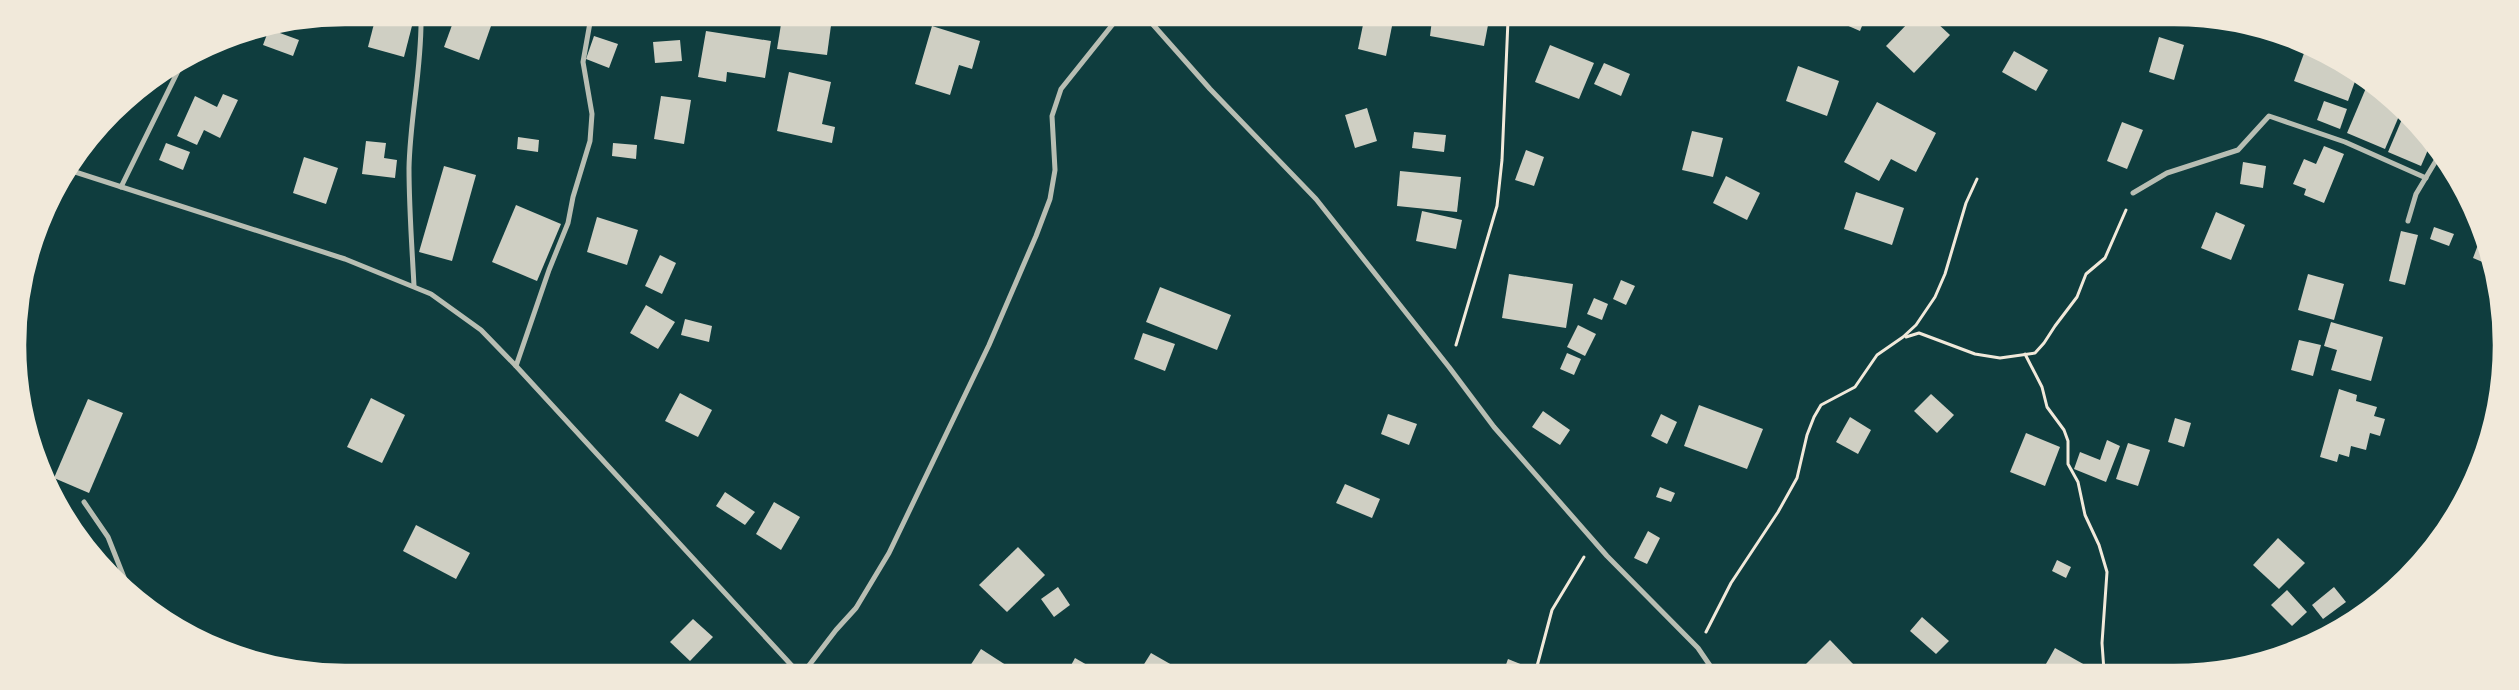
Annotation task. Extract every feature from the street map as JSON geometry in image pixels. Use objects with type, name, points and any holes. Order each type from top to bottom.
[{"type":"street","points":[[414,286],[409,168],[414,92],[421,48],[421,25]]},
{"type":"street","points":[[516,366],[549,270],[568,223],[590,141],[592,114],[583,62],[590,25]]},
{"type":"street","points":[[809,665],[836,630],[856,608],[889,553],[989,345],[1050,199],[1055,170],[1052,116],[1061,89],[1112,25]]},
{"type":"street","points":[[1153,25],[1210,89],[1316,199],[1450,367],[1494,427],[1593,541],[1698,648],[1710,665]]},
{"type":"street","points":[[121,187],[177,73]]},
{"type":"street","points":[[2133,193],[2166,173],[2238,150],[2269,116],[2345,142],[2426,178]]},
{"type":"street","points":[[2408,221],[2416,194],[2436,161]]},
{"type":"street","points":[[76,172],[345,259],[431,294],[481,330],[516,366],[791,665]]},
{"type":"street","points":[[84,502],[108,537],[123,575]]},
{"type":"path","points":[[1450,367],[1496,206],[1502,160],[1508,25]]},
{"type":"path","points":[[1698,648],[1730,583],[1778,512],[1797,478],[1807,436],[1821,405],[1855,387],[1877,355],[1903,337],[1916,325],[1938,289],[1958,236],[1966,203],[1977,180]]},
{"type":"path","points":[[1903,337],[1919,333],[1975,354],[2000,358],[2035,352],[2044,343],[2054,326],[2077,297],[2086,274],[2105,258],[2133,193]]},
{"type":"path","points":[[2025,354],[2042,387],[2047,407],[2064,430],[2068,441],[2068,464],[2078,482],[2085,515],[2099,546],[2107,572],[2102,643],[2104,665]]},
{"type":"path","points":[[1537,665],[1552,610],[1593,541]]},
{"type":"building","points":[[374,25],[412,25],[404,57],[368,47]]},
{"type":"building","points":[[452,25],[491,26],[479,60],[444,47]]},
{"type":"building","points":[[781,25],[831,25],[827,55],[777,49]]},
{"type":"building","points":[[1363,25],[1392,26],[1386,56],[1358,49]]},
{"type":"building","points":[[1431,25],[1488,25],[1484,46],[1430,36]]},
{"type":"building","points":[[1846,25],[1862,25],[1860,31]]},
{"type":"building","points":[[1906,25],[1939,25],[1950,35],[1914,73],[1886,46]]},
{"type":"building","points":[[932,26],[980,41],[972,69],[959,65],[950,95],[915,84]]},
{"type":"building","points":[[706,31],[771,41],[765,78],[727,72],[726,82],[698,77]]},
{"type":"building","points":[[278,32],[299,40],[293,56],[263,45],[267,35]]},
{"type":"building","points":[[594,36],[618,44],[609,68],[586,59]]},
{"type":"building","points":[[2159,37],[2184,45],[2174,80],[2149,72]]},
{"type":"building","points":[[680,40],[682,61],[655,63],[653,42]]},
{"type":"building","points":[[1550,45],[1594,63],[1579,99],[1535,82]]},
{"type":"building","points":[[2014,51],[2048,70],[2036,91],[2002,72]]},
{"type":"building","points":[[2304,53],[2355,81],[2348,101],[2294,81]]},
{"type":"building","points":[[1604,63],[1630,74],[1621,96],[1594,84]]},
{"type":"building","points":[[1798,66],[1839,81],[1827,116],[1786,101]]},
{"type":"building","points":[[789,72],[831,82],[822,124],[835,127],[832,143],[777,131]]},
{"type":"building","points":[[2366,89],[2398,117],[2385,149],[2347,133]]},
{"type":"building","points":[[223,94],[238,100],[220,138],[204,130],[197,145],[177,136],[195,96],[217,107]]},
{"type":"building","points":[[661,96],[691,100],[684,144],[654,139]]},
{"type":"building","points":[[2324,101],[2347,109],[2340,129],[2317,120]]},
{"type":"building","points":[[1877,102],[1936,133],[1916,172],[1891,159],[1879,181],[1844,162]]},
{"type":"building","points":[[1367,108],[1377,141],[1355,148],[1345,115]]},
{"type":"building","points":[[2401,120],[2428,150],[2421,166],[2388,152]]},
{"type":"building","points":[[2122,122],[2143,130],[2127,169],[2107,161]]},
{"type":"building","points":[[1692,131],[1723,138],[1713,177],[1682,170]]},
{"type":"building","points":[[1414,132],[1446,135],[1444,152],[1412,148]]},
{"type":"building","points":[[518,137],[539,140],[538,152],[517,149]]},
{"type":"building","points":[[366,141],[386,143],[384,158],[397,160],[395,178],[362,174]]},
{"type":"building","points":[[166,143],[190,152],[183,170],[159,160]]},
{"type":"building","points":[[613,143],[637,145],[636,159],[612,156]]},
{"type":"building","points":[[2324,146],[2344,154],[2324,203],[2304,195],[2306,189],[2293,184],[2304,159],[2316,164]]},
{"type":"building","points":[[1526,150],[1544,157],[1534,186],[1515,180]]},
{"type":"building","points":[[304,157],[338,168],[326,204],[293,193]]},
{"type":"building","points":[[2243,162],[2266,166],[2263,188],[2240,184]]},
{"type":"building","points":[[444,166],[476,175],[452,261],[419,252]]},
{"type":"building","points":[[1400,171],[1461,177],[1457,212],[1397,206]]},
{"type":"building","points":[[1726,176],[1760,193],[1747,220],[1713,203]]},
{"type":"building","points":[[1856,192],[1904,208],[1892,245],[1844,229]]},
{"type":"building","points":[[516,205],[561,224],[537,281],[492,262]]},
{"type":"building","points":[[1422,211],[1462,220],[1456,249],[1416,241]]},
{"type":"building","points":[[2216,212],[2245,225],[2231,260],[2201,248]]},
{"type":"building","points":[[597,217],[638,230],[627,265],[587,252]]},
{"type":"building","points":[[2434,227],[2454,234],[2449,246],[2430,239]]},
{"type":"building","points":[[2401,231],[2418,235],[2405,285],[2389,281]]},
{"type":"building","points":[[2478,245],[2483,262],[2473,258]]},
{"type":"building","points":[[660,255],[676,263],[662,294],[645,286]]},
{"type":"building","points":[[1509,274],[1573,284],[1566,328],[1502,318]]},
{"type":"building","points":[[2308,274],[2344,284],[2334,320],[2298,310]]},
{"type":"building","points":[[1621,280],[1635,286],[1626,305],[1613,299]]},
{"type":"building","points":[[1160,287],[1231,315],[1217,350],[1146,322]]},
{"type":"building","points":[[1594,298],[1608,304],[1602,320],[1587,314]]},
{"type":"building","points":[[646,305],[675,322],[658,349],[630,333]]},
{"type":"building","points":[[685,319],[712,326],[709,342],[681,335]]},
{"type":"building","points":[[2331,322],[2383,337],[2371,381],[2331,370],[2337,350],[2324,346]]},
{"type":"building","points":[[1578,325],[1596,334],[1585,356],[1567,347]]},
{"type":"building","points":[[1143,333],[1175,344],[1165,371],[1134,359]]},
{"type":"building","points":[[2299,340],[2321,345],[2313,376],[2291,370]]},
{"type":"building","points":[[1567,353],[1581,359],[1574,375],[1560,369]]},
{"type":"building","points":[[2339,389],[2357,395],[2356,401],[2377,407],[2374,416],[2385,419],[2380,436],[2370,433],[2366,450],[2351,446],[2349,457],[2339,454],[2337,462],[2320,457]]},
{"type":"building","points":[[680,393],[712,410],[698,437],[665,421]]},
{"type":"building","points":[[1931,394],[1954,415],[1937,433],[1914,411]]},
{"type":"building","points":[[371,398],[405,415],[382,463],[347,447]]},
{"type":"building","points":[[88,399],[123,413],[89,493],[54,478]]},
{"type":"building","points":[[1699,405],[1763,429],[1747,469],[1684,446]]},
{"type":"building","points":[[1543,411],[1570,430],[1560,445],[1532,427]]},
{"type":"building","points":[[1388,414],[1417,424],[1409,445],[1381,434]]},
{"type":"building","points":[[1661,414],[1677,422],[1667,444],[1651,436]]},
{"type":"building","points":[[1850,417],[1871,430],[1858,454],[1836,442]]},
{"type":"building","points":[[2175,418],[2191,423],[2184,447],[2168,442]]},
{"type":"building","points":[[2026,433],[2060,447],[2045,486],[2010,472]]},
{"type":"building","points":[[2107,440],[2120,446],[2106,482],[2074,469],[2080,452],[2100,460]]},
{"type":"building","points":[[2128,443],[2150,450],[2138,486],[2116,479]]},
{"type":"building","points":[[1345,484],[1380,499],[1372,518],[1336,503]]},
{"type":"building","points":[[1660,487],[1675,493],[1671,502],[1656,497]]},
{"type":"building","points":[[725,492],[755,512],[745,525],[716,506]]},
{"type":"building","points":[[774,502],[800,517],[781,550],[756,534]]},
{"type":"building","points":[[416,525],[470,553],[456,579],[403,551]]},
{"type":"building","points":[[1648,531],[1660,538],[1647,564],[1634,558]]},
{"type":"building","points":[[2278,538],[2305,563],[2279,589],[2253,565]]},
{"type":"building","points":[[1018,547],[1045,575],[1007,612],[979,585]]},
{"type":"building","points":[[2057,560],[2071,567],[2066,578],[2052,571]]},
{"type":"building","points":[[1058,587],[1070,605],[1054,617],[1041,599]]},
{"type":"building","points":[[2334,587],[2346,602],[2323,619],[2312,605]]},
{"type":"building","points":[[2287,590],[2307,612],[2292,626],[2271,605]]},
{"type":"building","points":[[1922,617],[1949,641],[1936,654],[1910,631]]},
{"type":"building","points":[[693,619],[713,637],[690,661],[670,642]]},
{"type":"building","points":[[1830,640],[1854,665],[1805,665]]},
{"type":"building","points":[[2055,648],[2085,665],[2045,665]]},
{"type":"building","points":[[981,649],[1006,665],[971,665]]},
{"type":"building","points":[[1151,653],[1172,665],[1144,665]]},
{"type":"building","points":[[1075,658],[1087,665],[1071,665]]},
{"type":"building","points":[[1508,659],[1523,665],[1506,665]]}]
